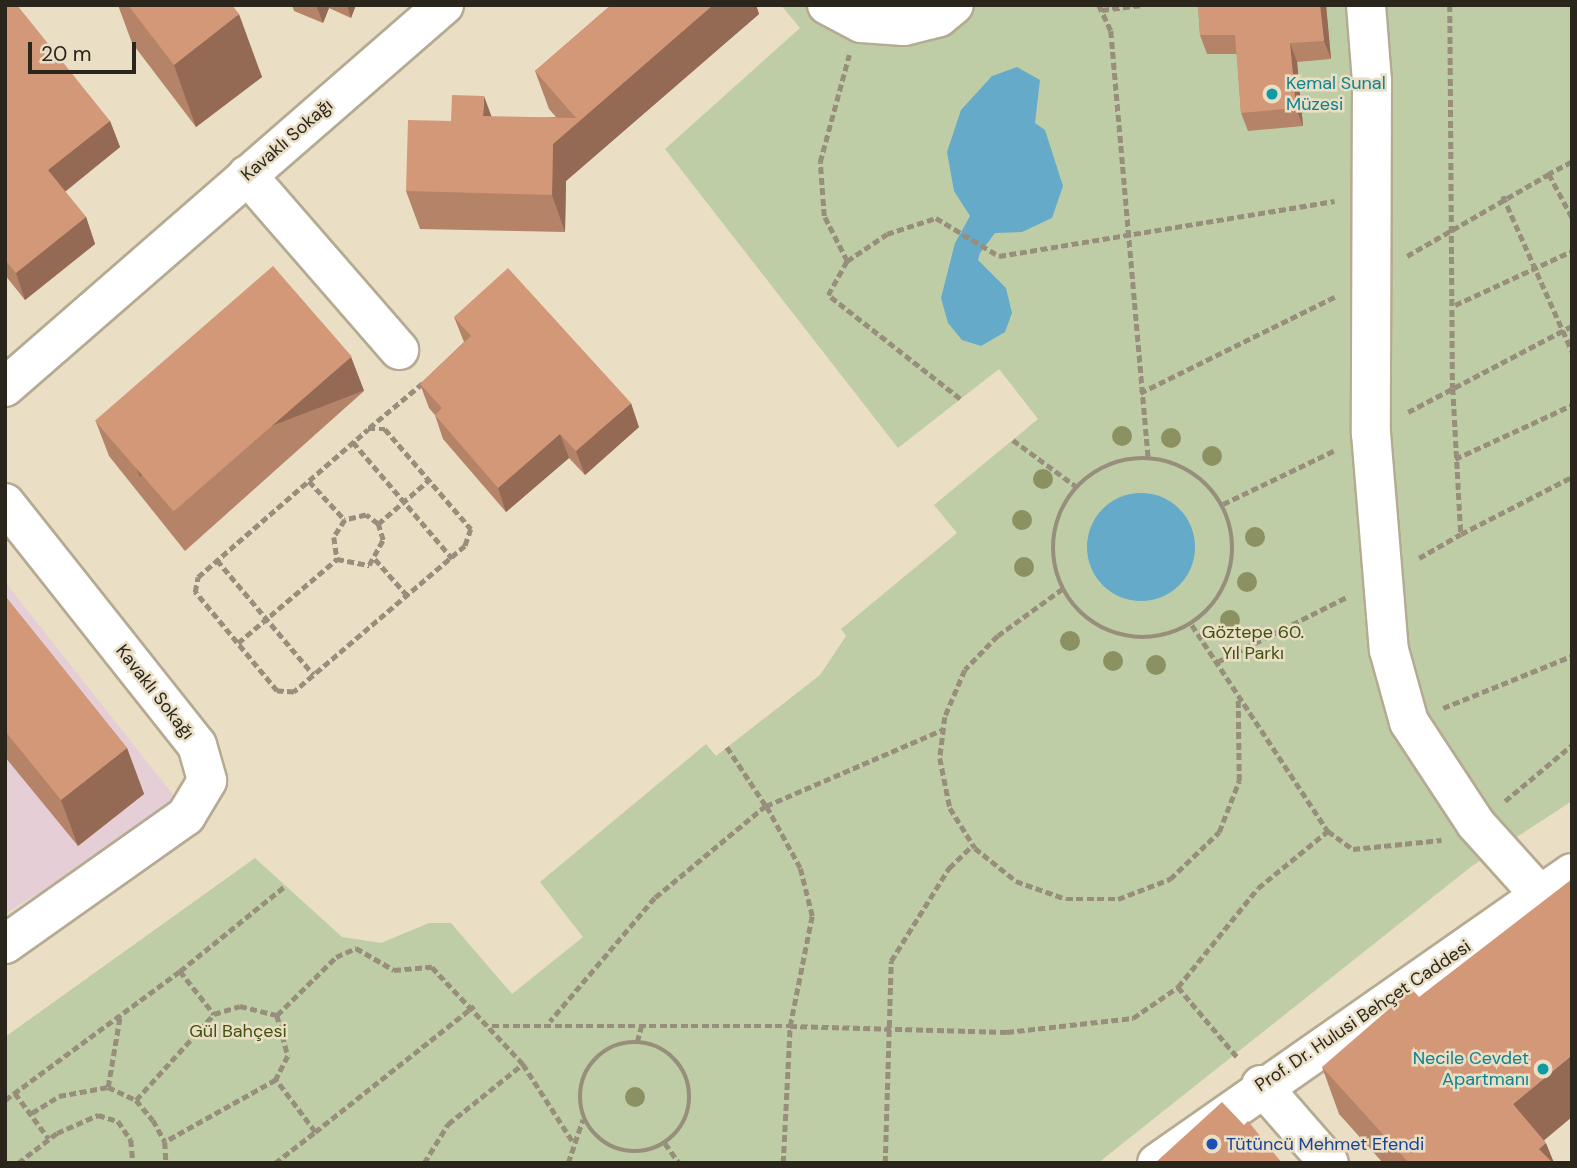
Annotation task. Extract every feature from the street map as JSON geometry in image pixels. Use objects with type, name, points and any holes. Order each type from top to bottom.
[{"type":"street","name":"Kavaklı Sokağı","points":[[5,387],[444,5]]},
{"type":"street","points":[[827,5],[861,23],[904,26],[939,17],[954,5]]},
{"type":"street","points":[[1366,5],[1371,195],[1368,280],[1378,581],[1409,722],[1476,824],[1540,895]]},
{"type":"street","points":[[247,175],[399,350]]},
{"type":"street","name":"Kavaklı Sokağı","points":[[5,503],[197,745],[207,781],[186,816],[5,944]]},
{"type":"street","name":"Prof. Dr. Hulusi Behçet Caddesi","points":[[1157,1163],[1261,1085],[1572,873]]},
{"type":"street","points":[[1261,1085],[1329,1163]]},
{"type":"path","points":[[1142,5],[1100,7],[1111,31],[1140,394],[1148,457]]},
{"type":"path","points":[[1450,5],[1450,229],[1455,305],[1455,459],[1461,534]]},
{"type":"path","points":[[847,261],[824,216],[820,162],[861,23]]},
{"type":"path","points":[[1140,394],[1368,280],[1503,196],[1572,162]]},
{"type":"path","points":[[1549,174],[1572,217]]},
{"type":"path","points":[[960,399],[828,295],[847,261],[887,234],[936,218],[999,256],[1371,195]]},
{"type":"path","points":[[1503,196],[1572,351]]},
{"type":"path","points":[[1455,305],[1572,251]]},
{"type":"path","points":[[368,429],[385,429],[471,529],[452,558],[294,692],[277,691],[195,592],[198,577],[368,429],[426,381],[399,350]]},
{"type":"path","points":[[1455,459],[1572,405]]},
{"type":"path","points":[[1013,440],[1077,487]]},
{"type":"path","points":[[353,442],[452,558]]},
{"type":"path","points":[[1148,457],[1178,464],[1204,481],[1232,529],[1227,581],[1192,625],[1145,638],[1119,635],[1095,625],[1063,589],[1052,553],[1055,523],[1077,487],[1117,461],[1148,457]]},
{"type":"path","points":[[1217,662],[1378,581],[1461,534],[1572,477]]},
{"type":"path","points":[[378,524],[429,480]]},
{"type":"path","points":[[309,481],[345,520]]},
{"type":"path","points":[[366,515],[378,524],[383,540],[375,559],[369,565],[337,559],[334,537],[345,520],[366,515]]},
{"type":"path","points":[[238,643],[337,559]]},
{"type":"path","points":[[375,559],[407,595]]},
{"type":"path","points":[[216,560],[314,675]]},
{"type":"path","points":[[1063,589],[998,636],[965,670],[944,729],[940,758],[950,808],[973,845],[1016,881],[1066,899],[1118,899],[1170,879],[1219,831],[1240,781],[1238,697]]},
{"type":"path","points":[[1192,625],[1328,831],[1353,849],[1400,848],[1459,836],[1572,745]]},
{"type":"path","points":[[1409,722],[1572,656]]},
{"type":"path","points":[[550,1022],[655,898],[766,806],[944,729]]},
{"type":"path","points":[[727,747],[766,806],[800,868],[812,916],[790,1026],[783,1163]]},
{"type":"path","points":[[492,1026],[550,1022],[886,1030],[1089,1027],[1133,1018],[1178,987],[1258,888],[1328,831]]},
{"type":"path","points":[[885,1163],[886,1030],[891,961],[949,868],[973,845]]},
{"type":"path","points":[[5,1100],[180,971],[285,887]]},
{"type":"path","points":[[277,1015],[336,957],[356,948],[394,970],[432,967],[474,1006],[523,1064],[573,1142]]},
{"type":"path","points":[[180,971],[214,1014]]},
{"type":"path","points":[[1178,987],[1261,1085]]},
{"type":"path","points":[[136,1100],[214,1014],[240,1006],[277,1015]]},
{"type":"path","points":[[275,1163],[474,1006]]},
{"type":"path","points":[[108,1087],[120,1014]]},
{"type":"path","points":[[165,1142],[276,1080],[288,1056],[277,1015]]},
{"type":"path","points":[[637,1042],[642,1023]]},
{"type":"path","points":[[637,1042],[674,1057],[690,1091],[680,1130],[665,1143],[628,1152],[594,1135],[584,1119],[579,1098],[592,1061],[606,1049],[637,1042]]},
{"type":"path","points":[[424,1163],[447,1124],[523,1064]]},
{"type":"path","points":[[276,1080],[315,1132]]},
{"type":"path","points":[[32,1114],[59,1096],[108,1087],[136,1100],[165,1142],[166,1163]]},
{"type":"path","points":[[15,1093],[49,1139]]},
{"type":"path","points":[[18,1163],[49,1139],[98,1115],[118,1121],[131,1140],[133,1163]]},
{"type":"path","points":[[568,1163],[573,1142],[584,1119]]},
{"type":"path","points":[[665,1143],[679,1163]]},
{"type":"shaded area","points":[[5,582],[181,805],[5,914]]},
{"type":"green space","name":"Göztepe 60. Yıl Parkı","points":[[781,5],[1572,5],[1572,801],[1472,866],[1098,1163],[5,1163],[5,1037],[255,858],[342,937],[381,943],[429,923],[451,923],[512,994],[583,937],[540,882],[706,744],[716,756],[820,675],[846,636],[841,629],[957,533],[934,505],[1038,419],[999,369],[898,448],[665,149],[800,28]]},
{"type":"water","points":[[1017,67],[1040,80],[1035,123],[1045,130],[1063,186],[1052,218],[1022,232],[995,233],[980,253],[978,260],[1006,288],[1012,313],[1005,332],[981,346],[962,340],[948,323],[941,298],[955,243],[970,216],[954,191],[947,152],[961,110],[992,76]]},
{"type":"water","points":[[1141,493],[1162,497],[1179,509],[1191,526],[1195,547],[1191,568],[1179,585],[1162,597],[1141,601],[1120,597],[1103,585],[1091,568],[1087,547],[1091,526],[1103,509],[1120,497]]},
{"type":"building","points":[[5,5],[17,5],[110,121],[48,170],[86,217],[16,273],[5,260]]},
{"type":"building","points":[[128,5],[232,5],[239,14],[174,65]]},
{"type":"building","points":[[611,5],[713,5],[553,144],[552,195],[406,191],[408,120],[451,121],[452,95],[484,96],[483,116],[576,118],[535,71]]},
{"type":"building","name":"Kemal Sunal Müzesi","points":[[1198,5],[1320,5],[1324,41],[1290,43],[1296,108],[1241,113],[1235,35],[1200,35]]},
{"type":"building","points":[[273,266],[352,357],[174,511],[95,421]]},
{"type":"building","points":[[508,268],[631,403],[576,451],[560,434],[498,488],[435,415],[442,408],[420,384],[471,336],[454,317]]},
{"type":"building","points":[[5,596],[127,748],[61,800],[5,731]]},
{"type":"building","points":[[1572,879],[1572,1055],[1513,1104],[1546,1143],[1539,1149],[1553,1163],[1409,1163],[1322,1067],[1412,989],[1419,997]]},
{"type":"building","points":[[1222,1102],[1244,1125],[1248,1121],[1282,1163],[1155,1163]]},
{"type":"place","name":"Kemal Sunal Müzesi","points":[[1272,94]]},
{"type":"place","name":"Necile Cevdet Apartmanı","points":[[1543,1069]]},
{"type":"place","name":"Tütüncü Mehmet Efendi","points":[[1212,1144]]},
{"type":"park label","name":"Gül Bahçesi","points":[[238,1031]]}]
